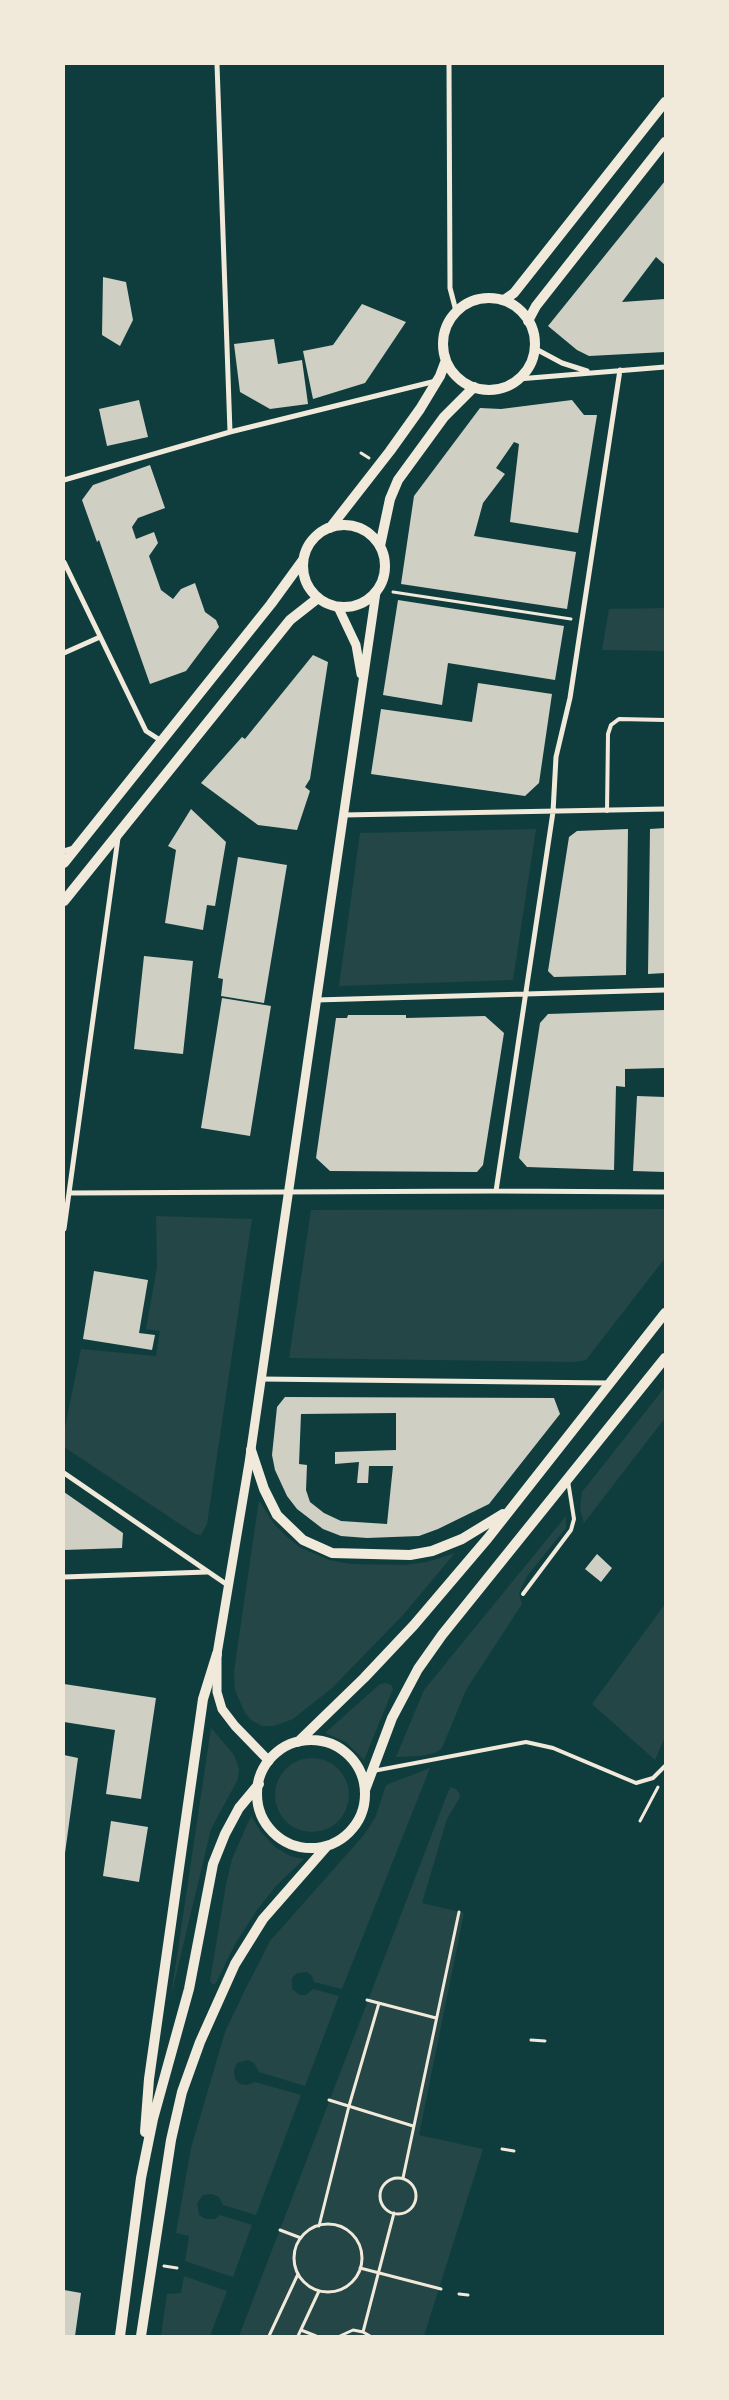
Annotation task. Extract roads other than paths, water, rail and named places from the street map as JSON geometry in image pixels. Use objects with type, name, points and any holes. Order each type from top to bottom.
[{"type":"main road","points":[[504,300],[514,294],[665,102]]},
{"type":"main road","points":[[528,321],[536,306],[665,142]]},
{"type":"main road","points":[[492,298],[504,300],[514,305],[528,321],[534,338],[534,348],[526,370],[518,379],[505,386],[489,390],[474,387],[462,381],[452,372],[446,360],[443,347],[444,334],[456,311],[467,303],[479,299],[492,298]]},
{"type":"main road","points":[[64,862],[271,604],[303,560],[312,540],[330,528],[390,451],[437,381],[446,360]]},
{"type":"main road","points":[[303,560],[303,574],[309,588],[318,598],[338,607],[359,605],[376,592],[382,584],[385,564],[380,546],[390,499],[398,480],[444,417],[474,387]]},
{"type":"main road","points":[[330,528],[341,525],[353,526],[364,531],[380,546]]},
{"type":"main road","points":[[64,901],[290,620],[318,598]]},
{"type":"main road","points":[[298,1742],[357,1685],[414,1624],[512,1507],[612,1383],[665,1313]]},
{"type":"main road","points":[[259,1784],[258,1802],[264,1820],[275,1835],[291,1844],[309,1848],[328,1846],[340,1840],[358,1821],[363,1809],[365,1790],[392,1718],[418,1669],[665,1358]]},
{"type":"main road","points":[[251,1450],[264,1490],[277,1515],[303,1540],[332,1553],[410,1556],[432,1551],[482,1528],[512,1507]]},
{"type":"main road","points":[[120,2336],[141,2178],[149,2079],[203,1699],[217,1654]]},
{"type":"main road","points":[[141,2178],[153,2119],[189,1989],[214,1864],[239,1808],[259,1784],[270,1760],[287,1746],[298,1742],[315,1740],[332,1744],[346,1753],[357,1766],[365,1790]]},
{"type":"main road","points":[[142,2336],[171,2140],[182,2092],[200,2042],[235,1964],[263,1919],[328,1846]]},
{"type":"street","points":[[217,64],[230,432]]},
{"type":"street","points":[[449,64],[450,288],[456,311]]},
{"type":"street","points":[[534,348],[562,363],[592,372]]},
{"type":"street","points":[[518,379],[665,367]]},
{"type":"street","points":[[496,1191],[553,812],[556,757],[570,698],[620,370]]},
{"type":"street","points":[[64,480],[230,432],[437,381]]},
{"type":"street","points":[[64,562],[146,731],[160,740]]},
{"type":"street","points":[[270,1760],[235,1726],[222,1709],[217,1692],[217,1654],[251,1450],[376,592]]},
{"type":"street","points":[[338,607],[356,645],[362,685]]},
{"type":"street","points":[[64,653],[100,637]]},
{"type":"street","points":[[343,815],[665,809]]},
{"type":"street","points":[[64,1229],[119,832]]},
{"type":"street","points":[[64,850],[75,848]]},
{"type":"street","points":[[316,1000],[665,990]]},
{"type":"street","points":[[69,1193],[665,1192]]},
{"type":"street","points":[[261,1379],[612,1383]]},
{"type":"street","points":[[64,1473],[229,1586]]},
{"type":"street","points":[[64,1577],[207,1572]]},
{"type":"lane","points":[[607,811],[608,734],[611,725],[619,719],[665,720]]},
{"type":"lane","points":[[523,1594],[571,1530],[574,1519],[567,1479]]},
{"type":"lane","points":[[373,1772],[526,1742],[553,1748],[636,1783],[653,1778],[665,1766]]}]
